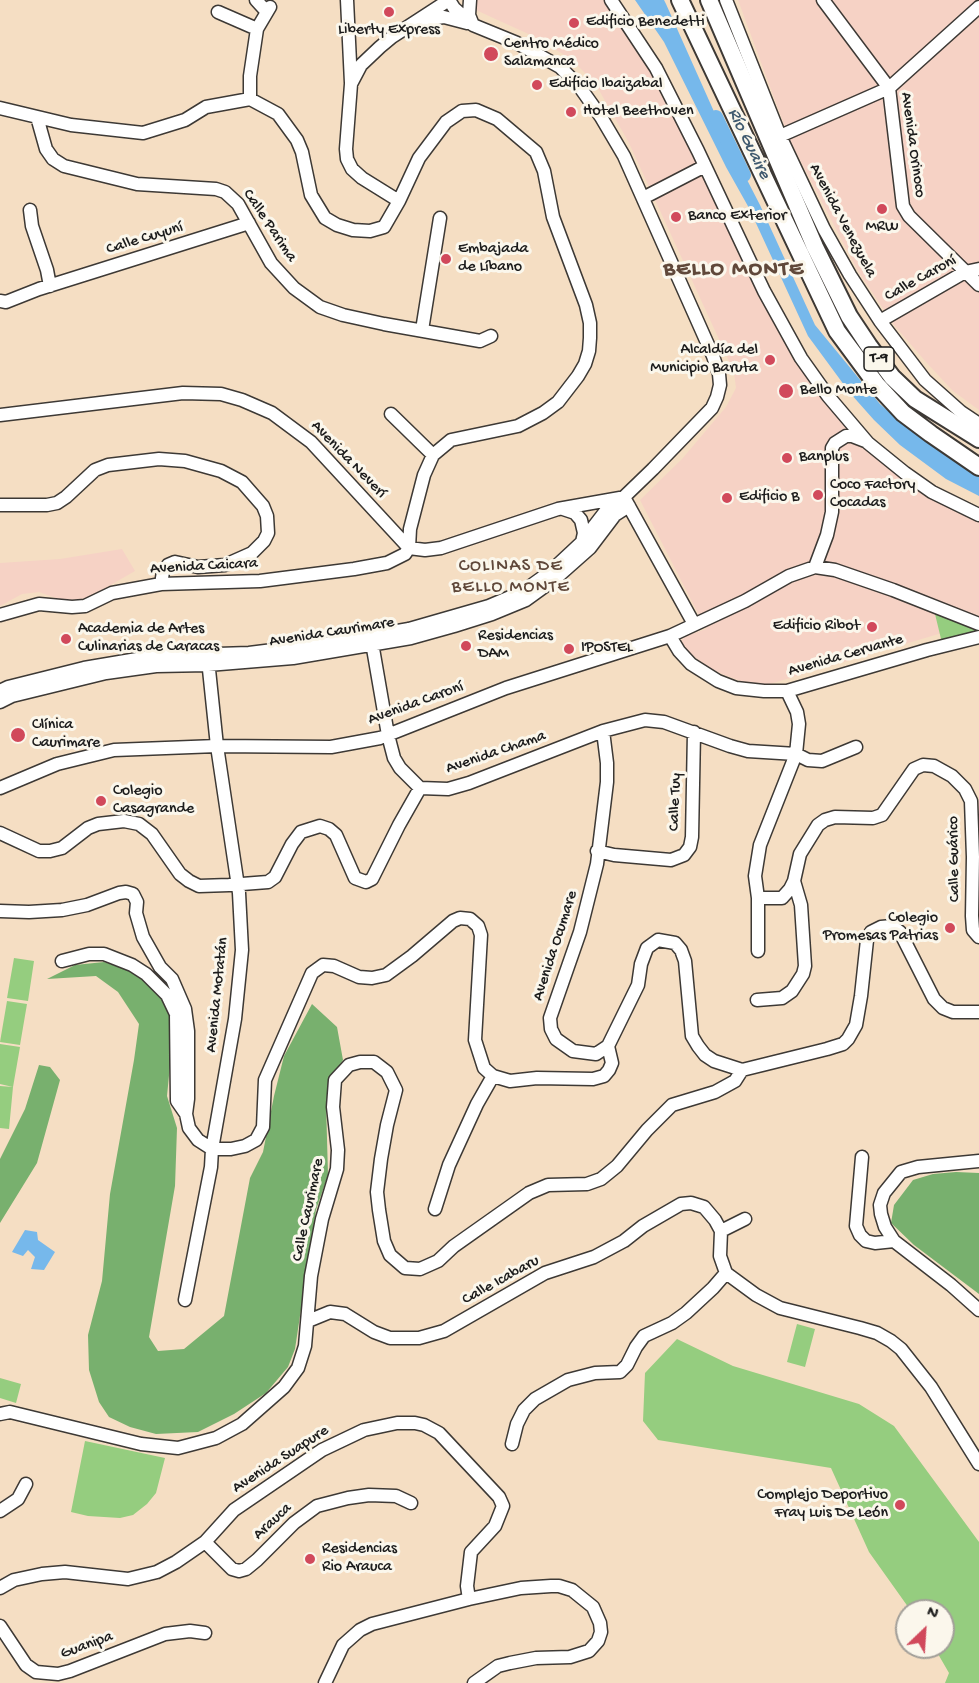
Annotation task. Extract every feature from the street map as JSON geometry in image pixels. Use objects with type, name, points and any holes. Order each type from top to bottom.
[{"type":"highway","name":"T-9","points":[[680,0],[837,331],[878,385],[903,412],[979,467]]},
{"type":"highway","name":"T-9","points":[[709,0],[815,247],[849,316],[892,377],[915,399],[979,439]]},
{"type":"highway","points":[[892,377],[903,396],[957,438],[979,451]]},
{"type":"street","points":[[250,99],[250,76],[257,29],[268,9],[256,0]]},
{"type":"street","points":[[347,0],[351,84],[347,159],[352,169],[362,178],[399,201]]},
{"type":"street","points":[[418,21],[432,0]]},
{"type":"street","points":[[351,84],[366,59],[392,37],[449,0],[454,8],[473,25]]},
{"type":"street","points":[[470,0],[469,15],[473,25]]},
{"type":"street","points":[[611,0],[656,68],[764,291],[801,358],[828,396],[868,443],[925,488],[946,501],[979,515]]},
{"type":"street","name":"Avenida Orinoco","points":[[823,0],[889,88],[903,206],[909,216],[979,285]]},
{"type":"street","name":"Avenida Venezuela","points":[[729,2],[780,136],[824,229],[880,321],[925,380],[961,412],[979,424]]},
{"type":"street","points":[[780,136],[889,88],[979,7]]},
{"type":"street","points":[[218,12],[257,29]]},
{"type":"street","points":[[0,108],[71,125],[143,133],[185,120],[206,107],[250,99],[278,114],[294,135],[302,152],[311,195],[325,218],[337,225],[370,231],[384,227],[419,158],[446,122],[457,114],[469,110],[483,112],[497,119],[536,152],[541,162],[553,217],[579,284],[590,323],[589,351],[578,376],[558,402],[518,426],[451,440],[434,455],[424,475],[410,529],[409,548],[441,548],[558,509],[627,501],[712,408],[720,386],[713,356],[624,156],[607,127],[573,80],[560,67],[534,51],[473,25],[444,17],[418,21]]},
{"type":"street","name":"Calle Parima","points":[[37,117],[46,149],[53,159],[64,166],[137,184],[216,189],[232,197],[271,263],[294,288],[320,307],[384,324],[480,340],[491,336]]},
{"type":"street","points":[[643,198],[705,166]]},
{"type":"street","points":[[30,210],[32,226],[50,286]]},
{"type":"street","points":[[422,330],[440,218]]},
{"type":"street","name":"Calle Cuyuní","points":[[0,301],[6,302],[249,223]]},
{"type":"street","name":"Calle Caroní","points":[[880,321],[965,272],[979,269]]},
{"type":"street","name":"Avenida Neverí","points":[[0,415],[183,393],[220,394],[242,400],[272,413],[311,442],[409,548]]},
{"type":"street","points":[[391,414],[434,455]]},
{"type":"street","points":[[868,443],[852,436],[846,436],[835,442],[832,448],[832,512],[827,536],[815,567],[835,570],[979,624]]},
{"type":"street","points":[[0,505],[57,503],[95,470],[108,465],[159,459],[185,461],[221,471],[242,482],[263,507],[267,516],[268,532],[264,541],[252,553],[225,565],[198,567],[175,562],[168,565],[163,572],[161,584]]},
{"type":"street","points":[[627,501],[694,624]]},
{"type":"street","name":"Avenida Caurimare","points":[[0,702],[21,694],[106,672],[208,660],[293,658],[371,640],[489,606],[522,592],[550,572],[581,543],[608,508],[627,501]]},
{"type":"street","name":"Avenida Caurimare","points":[[371,640],[411,638],[492,614],[526,600],[555,579],[590,548],[627,501]]},
{"type":"street","points":[[558,509],[568,510],[581,520],[584,533],[581,543]]},
{"type":"street","name":"Avenida Caicara","points":[[0,615],[39,604],[85,606],[112,593],[161,584],[260,581],[354,569],[387,563],[405,554],[409,548]]},
{"type":"street","name":"Avenida Caroní","points":[[0,788],[57,764],[100,752],[156,747],[331,747],[387,735],[506,688],[670,636],[745,601],[789,576],[815,567]]},
{"type":"street","name":"Avenida Cervante","points":[[670,636],[679,651],[691,664],[718,681],[750,691],[787,691],[927,650],[979,638]]},
{"type":"street","points":[[0,834],[39,851],[50,851],[62,848],[88,828],[98,824],[124,821],[139,824],[152,834],[180,874],[200,886],[268,882],[275,877],[301,832],[320,826],[336,835],[355,878],[366,882],[372,879],[420,788],[400,768],[394,758],[387,735],[371,640]]},
{"type":"street","name":"Avenida Caurimare","points":[[0,691],[8,687],[105,663],[155,656],[208,660]]},
{"type":"street","name":"Avenida Motatán","points":[[185,1300],[211,1167],[212,1149],[236,1019],[242,950],[238,884],[217,746],[208,660]]},
{"type":"street","points":[[758,951],[758,898],[755,876],[760,845],[796,754],[799,724],[787,691]]},
{"type":"street","name":"Avenida Chama","points":[[420,788],[448,789],[469,783],[603,731],[645,720],[664,722],[748,751],[796,754],[808,760],[822,761],[856,747]]},
{"type":"street","name":"Avenida Ocumare","points":[[603,731],[607,782],[592,885],[580,932],[550,1018],[551,1029],[556,1039],[573,1051],[596,1054],[608,1046]]},
{"type":"street","name":"Calle Tuy","points":[[597,851],[614,855],[671,860],[684,855],[690,848],[694,732]]},
{"type":"street","name":"Calle Guárico","points":[[794,882],[800,854],[818,825],[835,817],[873,818],[882,815],[914,769],[922,765],[934,766],[952,776],[965,789],[970,801],[973,857],[972,916],[974,930],[979,938]]},
{"type":"street","points":[[758,898],[782,898],[794,882]]},
{"type":"street","points":[[757,1000],[782,998],[792,991],[803,974],[805,966],[801,905],[794,882]]},
{"type":"street","points":[[0,911],[62,910],[119,893],[133,894],[137,902],[136,913],[143,937],[156,961],[171,979],[185,1009],[188,1043],[186,1114],[189,1128],[205,1146],[212,1149],[231,1149],[245,1146],[256,1140],[263,1127],[265,1080],[312,973],[323,965],[334,966],[359,977],[372,978],[386,975],[453,921],[460,918],[470,919],[478,926],[481,935],[475,1040],[484,1068],[493,1077],[510,1081],[537,1078],[592,1079],[604,1076],[612,1063],[608,1046],[638,985],[641,964],[647,948],[658,940],[675,943],[681,950],[685,961],[692,1036],[698,1046],[714,1061],[742,1070],[827,1049],[843,1044],[848,1039],[856,1025],[867,940],[871,932],[881,927],[892,926],[900,932],[934,999],[943,1008],[953,1012],[979,1012]]},
{"type":"street","points":[[62,961],[89,954],[111,956],[146,974],[167,995],[176,1014],[177,1101],[186,1114]]},
{"type":"street","name":"Calle Caurimare","points":[[0,1414],[10,1412],[141,1444],[178,1448],[204,1443],[242,1424],[284,1386],[298,1368],[305,1346],[319,1234],[337,1169],[338,1150],[333,1107],[335,1080],[348,1065],[374,1062],[387,1072],[396,1089],[381,1159],[378,1201],[384,1241],[390,1255],[405,1268],[420,1269],[438,1261],[454,1246],[529,1194],[548,1185],[586,1184],[601,1179],[617,1166],[647,1130],[672,1105],[716,1092],[735,1081],[742,1070]]},
{"type":"street","points":[[435,1209],[449,1165],[477,1104],[493,1077]]},
{"type":"street","points":[[862,1157],[856,1226],[866,1241],[875,1243],[894,1241]]},
{"type":"street","points":[[979,1161],[918,1167],[901,1172],[884,1193],[880,1206],[885,1227],[894,1241],[979,1310]]},
{"type":"street","name":"Calle Icabaru","points":[[308,1321],[330,1312],[345,1314],[374,1332],[390,1338],[420,1338],[444,1331],[545,1273],[594,1257],[624,1241],[643,1226],[681,1204],[691,1203],[704,1207],[721,1231]]},
{"type":"street","points":[[745,1219],[721,1231],[720,1256],[726,1273],[756,1295],[780,1308],[877,1333],[896,1345],[931,1388],[979,1464]]},
{"type":"street","points":[[512,1444],[517,1424],[524,1410],[535,1399],[567,1380],[595,1373],[620,1372],[627,1365],[644,1336],[672,1323],[686,1313],[726,1273]]},
{"type":"street","name":"Avenida Suapure","points":[[0,1588],[14,1580],[65,1572],[128,1579],[144,1577],[168,1567],[205,1542],[234,1510],[322,1450],[364,1430],[397,1423],[415,1423],[439,1433],[499,1497],[503,1506],[495,1526],[471,1552],[467,1586],[469,1599]]},
{"type":"street","points":[[0,1511],[18,1499],[27,1484]]},
{"type":"street","name":"Arauca","points":[[205,1542],[232,1569],[239,1571],[246,1569],[257,1560],[294,1523],[317,1506],[369,1495],[396,1496],[411,1503]]},
{"type":"street","points":[[325,1683],[343,1645],[360,1630],[372,1624],[521,1588],[559,1586],[572,1590],[593,1607],[601,1632],[598,1641],[589,1651],[582,1654],[498,1666],[474,1683]]},
{"type":"street","name":"Guanipa","points":[[0,1626],[26,1665],[36,1671],[58,1674],[165,1634],[190,1631],[205,1633]]},
{"type":"shaded area","points":[[468,0],[609,0],[651,66],[792,347],[885,460],[979,516],[979,622],[763,686],[749,684],[722,674],[708,667],[683,648],[681,642],[684,637],[706,629],[640,500],[682,459],[726,407],[736,388],[734,372],[629,143],[595,83],[571,59],[535,37],[478,11]]},
{"type":"shaded area","points":[[738,0],[979,0],[979,410],[953,391],[926,362],[894,325],[858,271],[790,141]]},
{"type":"shaded area","points":[[122,549],[135,571],[88,598],[64,601],[39,592],[22,594],[0,606],[0,563],[60,559]]},
{"type":"green space","points":[[935,614],[979,629],[979,635],[942,643]]},
{"type":"green space","points":[[14,958],[34,961],[28,1001],[7,998]]},
{"type":"green space","points":[[104,962],[139,974],[163,996],[170,1013],[171,1055],[167,1096],[177,1128],[175,1186],[149,1337],[158,1351],[184,1349],[224,1316],[250,1178],[263,1152],[284,1056],[312,1004],[337,1027],[343,1060],[331,1079],[326,1102],[328,1175],[316,1210],[295,1349],[288,1367],[266,1393],[234,1414],[198,1432],[156,1434],[130,1427],[109,1417],[99,1402],[89,1370],[88,1335],[102,1281],[110,1194],[139,1024],[118,992],[96,976],[47,979],[75,965]]},
{"type":"green space","points":[[7,1001],[27,1004],[20,1045],[0,1042]]},
{"type":"green space","points":[[0,1044],[20,1047],[13,1087],[0,1084]]},
{"type":"green space","points":[[39,1065],[50,1067],[60,1080],[37,1163],[0,1223],[0,1159],[25,1109]]},
{"type":"green space","points":[[0,1086],[13,1087],[9,1129],[0,1128]]},
{"type":"green space","points":[[979,1173],[979,1294],[914,1245],[891,1223],[894,1205],[913,1180],[933,1174]]},
{"type":"green space","points":[[797,1324],[815,1329],[805,1367],[787,1362]]},
{"type":"green space","name":"Complejo Deportivo Fray Luis De León","points":[[677,1339],[733,1366],[859,1404],[894,1426],[979,1542],[979,1683],[945,1683],[949,1673],[941,1659],[955,1659],[955,1599],[902,1599],[869,1552],[831,1468],[658,1440],[643,1421],[645,1373]]},
{"type":"green space","points":[[0,1378],[21,1384],[16,1403],[0,1398]]},
{"type":"green space","points":[[85,1441],[165,1458],[156,1493],[147,1504],[133,1515],[120,1518],[88,1516],[71,1512]]},
{"type":"water","name":"Río Guaire","points":[[635,0],[664,0],[728,143],[760,205],[815,325],[880,404],[909,429],[962,466],[979,474],[979,496],[946,479],[900,445],[850,393],[808,336],[749,208],[664,42]]},
{"type":"water","points":[[25,1230],[37,1232],[38,1240],[55,1252],[44,1270],[31,1269],[35,1257],[28,1250],[23,1256],[12,1252]]},
{"type":"waterway","name":"Río Guaire","points":[[716,117],[744,175]]},
{"type":"place","name":"Liberty Express","points":[[389,12]]},
{"type":"place","name":"Edificio Benedetti","points":[[574,23]]},
{"type":"place","name":"Centro Médico Salamanca","points":[[491,54]]},
{"type":"place","name":"Edificio Ibaizabal","points":[[537,85]]},
{"type":"place","name":"Hotel Beethoven","points":[[571,112]]},
{"type":"place","name":"MRW","points":[[882,209]]},
{"type":"place","name":"Banco Exterior","points":[[676,217]]},
{"type":"place","name":"Embajada de Líbano","points":[[446,259]]},
{"type":"place","name":"Alcaldía del Municipio Baruta","points":[[770,360]]},
{"type":"place","name":"Bello Monte","points":[[786,391]]},
{"type":"place","name":"Banplus","points":[[787,458]]},
{"type":"place","name":"Coco Factory Cocadas","points":[[818,495]]},
{"type":"place","name":"Edificio B","points":[[727,498]]},
{"type":"place","name":"Edificio Ribot","points":[[872,627]]},
{"type":"place","name":"Academia de Artes Culinarias de Caracas","points":[[66,639]]},
{"type":"place","name":"Residencias DAM","points":[[466,646]]},
{"type":"place","name":"IPOSTEL","points":[[569,649]]},
{"type":"place","name":"Clínica Caurimare","points":[[18,735]]},
{"type":"place","name":"Colegio Casagrande","points":[[101,801]]},
{"type":"place","name":"Colegio Promesas Patrias","points":[[950,928]]},
{"type":"place","name":"Complejo Deportivo Fray Luis De León","points":[[900,1505]]},
{"type":"place","name":"Residencias Rio Arauca","points":[[310,1559]]},
{"type":"district","name":"BELLO MONTE","points":[[734,271]]},
{"type":"district","name":"COLINAS DE BELLO MONTE","points":[[511,577]]}]
